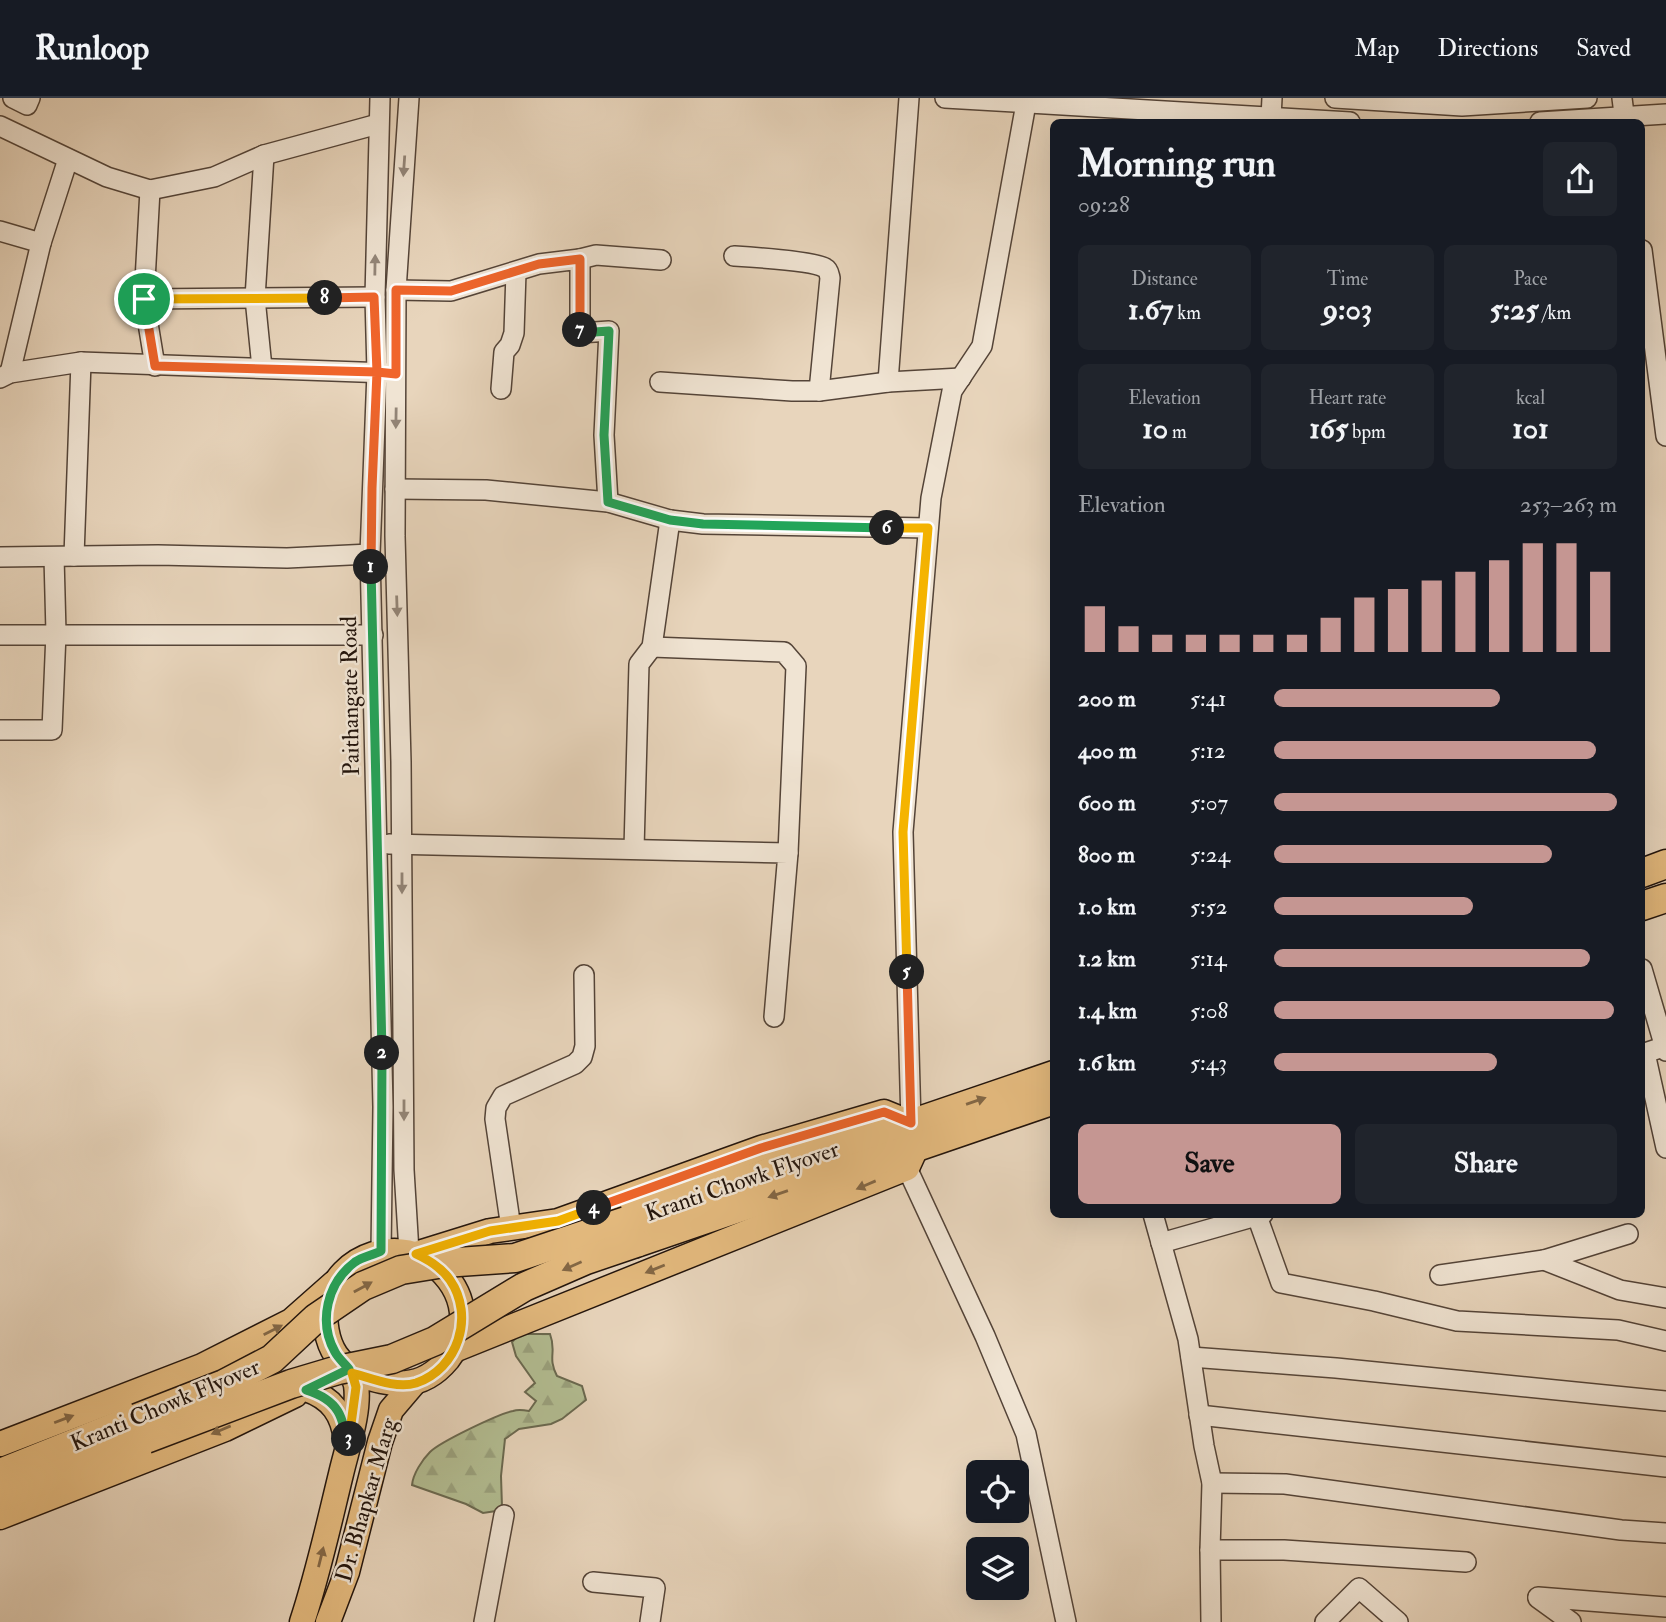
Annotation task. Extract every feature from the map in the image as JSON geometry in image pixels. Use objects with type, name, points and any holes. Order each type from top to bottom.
[{"type":"highway","points":[[1645,872],[1666,864]]},
{"type":"highway","points":[[1645,905],[1666,898]]},
{"type":"highway","points":[[911,1146],[1050,1077]]},
{"type":"highway","points":[[911,1146],[1050,1101]]},
{"type":"highway","name":"Kranti Chowk Flyover","points":[[0,1497],[142,1429],[272,1359],[326,1312],[363,1286],[401,1270],[444,1263],[515,1258],[631,1232],[911,1146]]},
{"type":"highway","name":"Kranti Chowk Flyover","points":[[0,1474],[338,1370],[392,1359],[435,1341],[524,1287],[586,1260],[631,1232]]},
{"type":"main road","points":[[0,1444],[202,1366],[291,1321],[356,1261],[381,1251],[413,1253],[490,1231],[558,1221],[761,1148],[884,1112],[911,1146],[454,1350]]},
{"type":"main road","points":[[0,1517],[225,1429],[351,1371],[387,1383],[414,1383],[438,1371],[454,1350],[462,1326],[461,1302],[450,1279],[432,1262],[413,1253]]},
{"type":"main road","points":[[302,1622],[313,1590],[353,1422],[356,1387],[351,1371],[335,1353],[326,1329],[327,1304],[337,1280]]},
{"type":"main road","name":"Dr. Bhapkar Marg","points":[[328,1622],[346,1572],[391,1410],[414,1383]]},
{"type":"main road","points":[[306,1390],[318,1393],[340,1413],[345,1426],[347,1448]]},
{"type":"street","points":[[13,98],[27,105],[30,98]]},
{"type":"street","name":"Paithangate Road","points":[[380,98],[374,297],[387,373],[395,489],[402,844],[404,1170],[413,1253]]},
{"type":"street","name":"Paithangate Road","points":[[381,1251],[383,1107],[370,554],[396,290],[409,98]]},
{"type":"street","points":[[888,382],[909,98]]},
{"type":"street","points":[[945,98],[1272,108],[1333,119]]},
{"type":"street","points":[[1335,98],[1462,106],[1587,98]]},
{"type":"street","points":[[1026,100],[982,346],[952,391],[931,498],[903,832],[911,1146],[1026,1434],[1066,1622]]},
{"type":"street","points":[[1564,119],[1624,112],[1666,114]]},
{"type":"street","points":[[0,126],[107,177],[150,190],[214,177],[264,155],[378,124]]},
{"type":"street","points":[[262,368],[255,299],[264,155]]},
{"type":"street","points":[[68,159],[41,243],[5,376],[81,362],[387,373]]},
{"type":"street","points":[[150,190],[144,299],[155,366]]},
{"type":"street","points":[[0,231],[41,243]]},
{"type":"street","points":[[396,290],[451,291],[539,264],[597,256],[661,260]]},
{"type":"street","points":[[734,256],[805,264],[825,268],[829,272],[819,391]]},
{"type":"street","points":[[580,259],[580,333],[609,331],[604,435],[608,502]]},
{"type":"street","points":[[500,389],[504,352],[514,333],[516,272]]},
{"type":"street","points":[[1645,273],[1666,436]]},
{"type":"street","points":[[144,299],[374,297]]},
{"type":"street","points":[[74,556],[81,362]]},
{"type":"street","points":[[660,382],[819,391],[888,382],[961,378]]},
{"type":"street","points":[[395,489],[486,490],[608,502],[670,520],[703,524],[928,528]]},
{"type":"street","points":[[634,849],[639,664],[653,647],[670,520]]},
{"type":"street","points":[[0,557],[287,558],[370,554]]},
{"type":"street","points":[[0,730],[52,730],[56,633],[54,557]]},
{"type":"street","points":[[0,635],[373,635]]},
{"type":"street","points":[[653,647],[784,652],[796,666],[788,853],[774,1017]]},
{"type":"street","points":[[378,843],[788,853]]},
{"type":"street","points":[[511,1228],[495,1119],[496,1108],[503,1097],[575,1064],[582,1057],[585,1046],[583,975]]},
{"type":"street","points":[[1645,979],[1666,1048],[1645,1053],[1666,1149]]},
{"type":"street","points":[[1154,1218],[1188,1339],[1212,1483],[1211,1622]]},
{"type":"street","points":[[1161,1243],[1249,1218]]},
{"type":"street","points":[[1261,1218],[1281,1283],[1457,1321],[1618,1330],[1666,1341]]},
{"type":"street","points":[[1440,1275],[1544,1260],[1628,1234]]},
{"type":"street","points":[[1544,1260],[1620,1290],[1666,1298]]},
{"type":"street","points":[[1191,1357],[1336,1368],[1666,1401]]},
{"type":"street","points":[[1199,1415],[1666,1467]]},
{"type":"street","points":[[1212,1483],[1285,1484],[1621,1531],[1666,1533]]},
{"type":"street","points":[[484,1622],[504,1515]]},
{"type":"street","points":[[1210,1550],[1284,1550],[1466,1562]]},
{"type":"street","points":[[593,1582],[655,1588],[650,1622]]},
{"type":"street","points":[[1325,1622],[1359,1588],[1398,1622]]},
{"type":"street","points":[[1571,1622],[1538,1597],[1666,1607]]},
{"type":"green space","points":[[520,1334],[550,1334],[557,1376],[582,1386],[586,1400],[562,1419],[551,1424],[519,1429],[505,1439],[501,1476],[502,1507],[496,1511],[483,1513],[466,1504],[412,1485],[421,1463],[436,1447],[495,1417],[517,1410],[529,1411],[536,1401],[525,1392],[535,1383],[516,1356],[512,1342]]},
{"type":"route","points":[[144,299],[155,366],[377,372],[370,554],[383,1107],[381,1251],[356,1261],[337,1280],[327,1304],[326,1329],[335,1353],[349,1369],[306,1390],[318,1393],[340,1413],[345,1426],[347,1448],[353,1422],[356,1387],[352,1373],[387,1383],[414,1383],[438,1371],[454,1350],[462,1326],[461,1302],[450,1279],[432,1262],[416,1254],[490,1231],[558,1221],[761,1148],[884,1112],[911,1123],[903,832],[928,528],[703,524],[670,520],[608,502],[604,435],[609,331],[580,333],[580,259],[539,264],[451,291],[396,290],[396,374],[377,372],[374,297],[144,299]]}]
